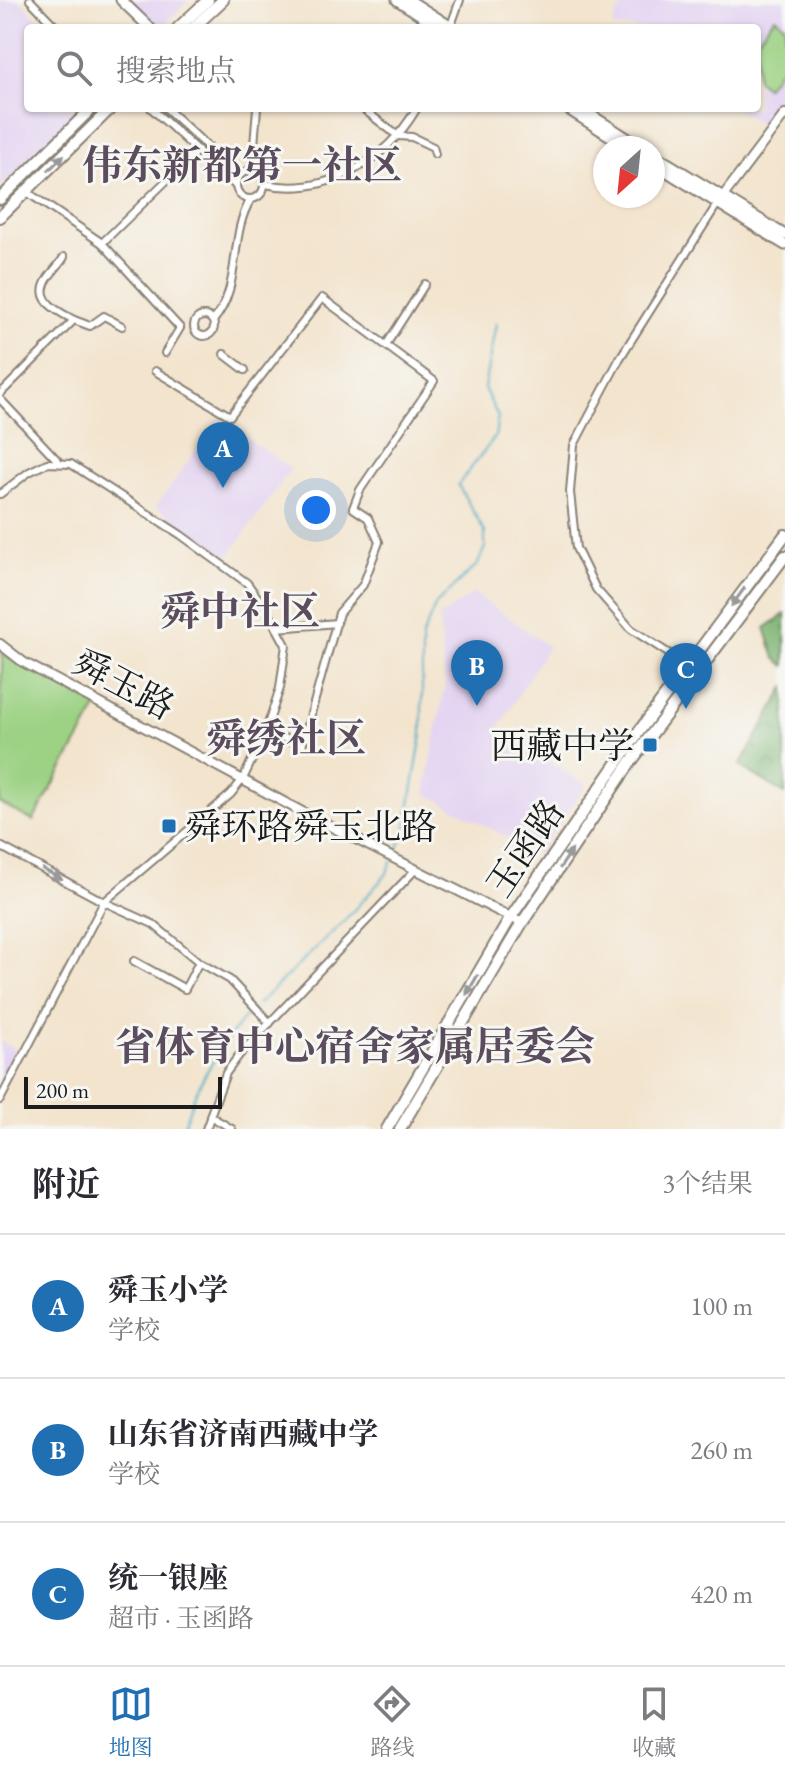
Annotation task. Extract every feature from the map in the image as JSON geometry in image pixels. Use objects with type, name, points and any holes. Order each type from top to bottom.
[{"type":"main road","points":[[114,0],[137,24]]},
{"type":"main road","points":[[121,0],[146,24]]},
{"type":"main road","points":[[182,24],[208,0]]},
{"type":"main road","points":[[197,24],[223,0]]},
{"type":"main road","points":[[397,0],[442,24]]},
{"type":"main road","points":[[409,0],[443,24]]},
{"type":"main road","points":[[0,199],[88,112]]},
{"type":"main road","points":[[0,217],[107,112]]},
{"type":"main road","points":[[572,112],[610,136]]},
{"type":"main road","points":[[586,112],[624,136]]},
{"type":"main road","points":[[665,162],[785,245]]},
{"type":"main road","points":[[665,170],[785,235]]},
{"type":"main road","name":"玉函路","points":[[387,1129],[511,917],[640,730],[785,535]]},
{"type":"main road","name":"玉函路","points":[[400,1129],[522,923],[630,763],[785,556]]},
{"type":"street","points":[[30,0],[53,24]]},
{"type":"street","points":[[451,24],[460,0]]},
{"type":"street","points":[[155,112],[236,186],[239,194],[251,199],[259,196],[265,184]]},
{"type":"street","points":[[170,112],[239,176]]},
{"type":"street","points":[[252,170],[257,112]]},
{"type":"street","points":[[367,112],[396,134],[412,137],[433,147],[435,154]]},
{"type":"street","points":[[265,184],[286,188],[325,184],[372,159],[408,123],[415,112]]},
{"type":"street","points":[[697,672],[631,629],[596,589],[576,548],[570,492],[574,445],[620,358],[720,200],[785,114]]},
{"type":"street","points":[[102,243],[198,150]]},
{"type":"street","points":[[236,186],[239,176],[252,170]]},
{"type":"street","points":[[252,170],[261,175],[265,184]]},
{"type":"street","points":[[27,192],[102,243],[180,328],[195,330]]},
{"type":"street","points":[[213,321],[201,317],[194,323],[195,330],[201,336],[210,335],[213,321],[227,299],[251,199]]},
{"type":"street","points":[[64,257],[44,285],[44,299],[55,310],[90,326],[104,316],[122,326]]},
{"type":"street","points":[[386,345],[425,284]]},
{"type":"street","points":[[155,371],[230,416],[322,298],[434,381],[360,490],[353,508],[368,518],[379,542],[363,585],[339,613],[302,746],[266,730]]},
{"type":"street","points":[[60,463],[0,396],[74,320]]},
{"type":"street","points":[[165,353],[180,328]]},
{"type":"street","points":[[224,354],[245,370]]},
{"type":"street","points":[[0,494],[47,463],[71,464],[139,507],[247,583],[286,645],[280,688],[266,730],[243,779],[231,794],[104,902],[0,1100]]},
{"type":"street","points":[[277,628],[337,623]]},
{"type":"street","name":"舜玉路","points":[[0,644],[23,662],[522,923]]},
{"type":"street","points":[[0,847],[153,924],[199,962],[230,980],[270,1023]]},
{"type":"street","points":[[232,1129],[210,1116],[226,1073],[416,869]]},
{"type":"street","points":[[134,961],[185,989],[199,962]]},
{"type":"street","points":[[206,1129],[210,1118]]},
{"type":"shaded area","points":[[0,0],[19,0],[44,24],[24,24],[24,112],[79,112],[0,188]]},
{"type":"shaded area","points":[[127,0],[189,0],[165,24],[151,24]]},
{"type":"shaded area","points":[[630,0],[785,0],[785,92],[762,125],[741,112],[761,112],[761,24],[613,24],[617,13]]},
{"type":"shaded area","points":[[219,418],[291,469],[227,558],[156,507]]},
{"type":"shaded area","points":[[474,593],[548,646],[498,729],[587,785],[538,854],[425,793],[445,684],[439,617]]},
{"type":"shaded area","points":[[0,1041],[19,1051],[0,1089]]},
{"type":"green space","points":[[775,17],[785,25],[785,63],[766,87],[761,83],[761,34]]},
{"type":"green space","points":[[785,614],[785,666],[775,658],[765,628]]},
{"type":"green space","points":[[2,654],[98,706],[33,821],[0,803]]},
{"type":"green space","points":[[785,687],[785,794],[740,766]]},
{"type":"waterway","points":[[395,855],[405,832],[422,734],[422,637],[436,604],[478,564],[485,547],[485,532],[458,485],[495,437],[498,417],[484,388],[496,323]]},
{"type":"waterway","points":[[258,1004],[342,923],[386,875],[392,861]]},
{"type":"waterway","points":[[183,1129],[210,1065],[253,1009]]},
{"type":"place","name":"舜玉小学","points":[[223,488]]},
{"type":"place","name":"山东省济南西藏中学","points":[[477,706]]},
{"type":"place","name":"统一银座","points":[[686,709]]},
{"type":"place","name":"西藏中学","points":[[650,745]]},
{"type":"place","name":"舜环路舜玉北路","points":[[169,826]]},
{"type":"district","name":"伟东新都第一社区","points":[[242,165]]},
{"type":"district","name":"舜中社区","points":[[240,611]]},
{"type":"district","name":"舜绣社区","points":[[286,738]]},
{"type":"district","name":"省体育中心宿舍家属居委会","points":[[355,1046]]}]
